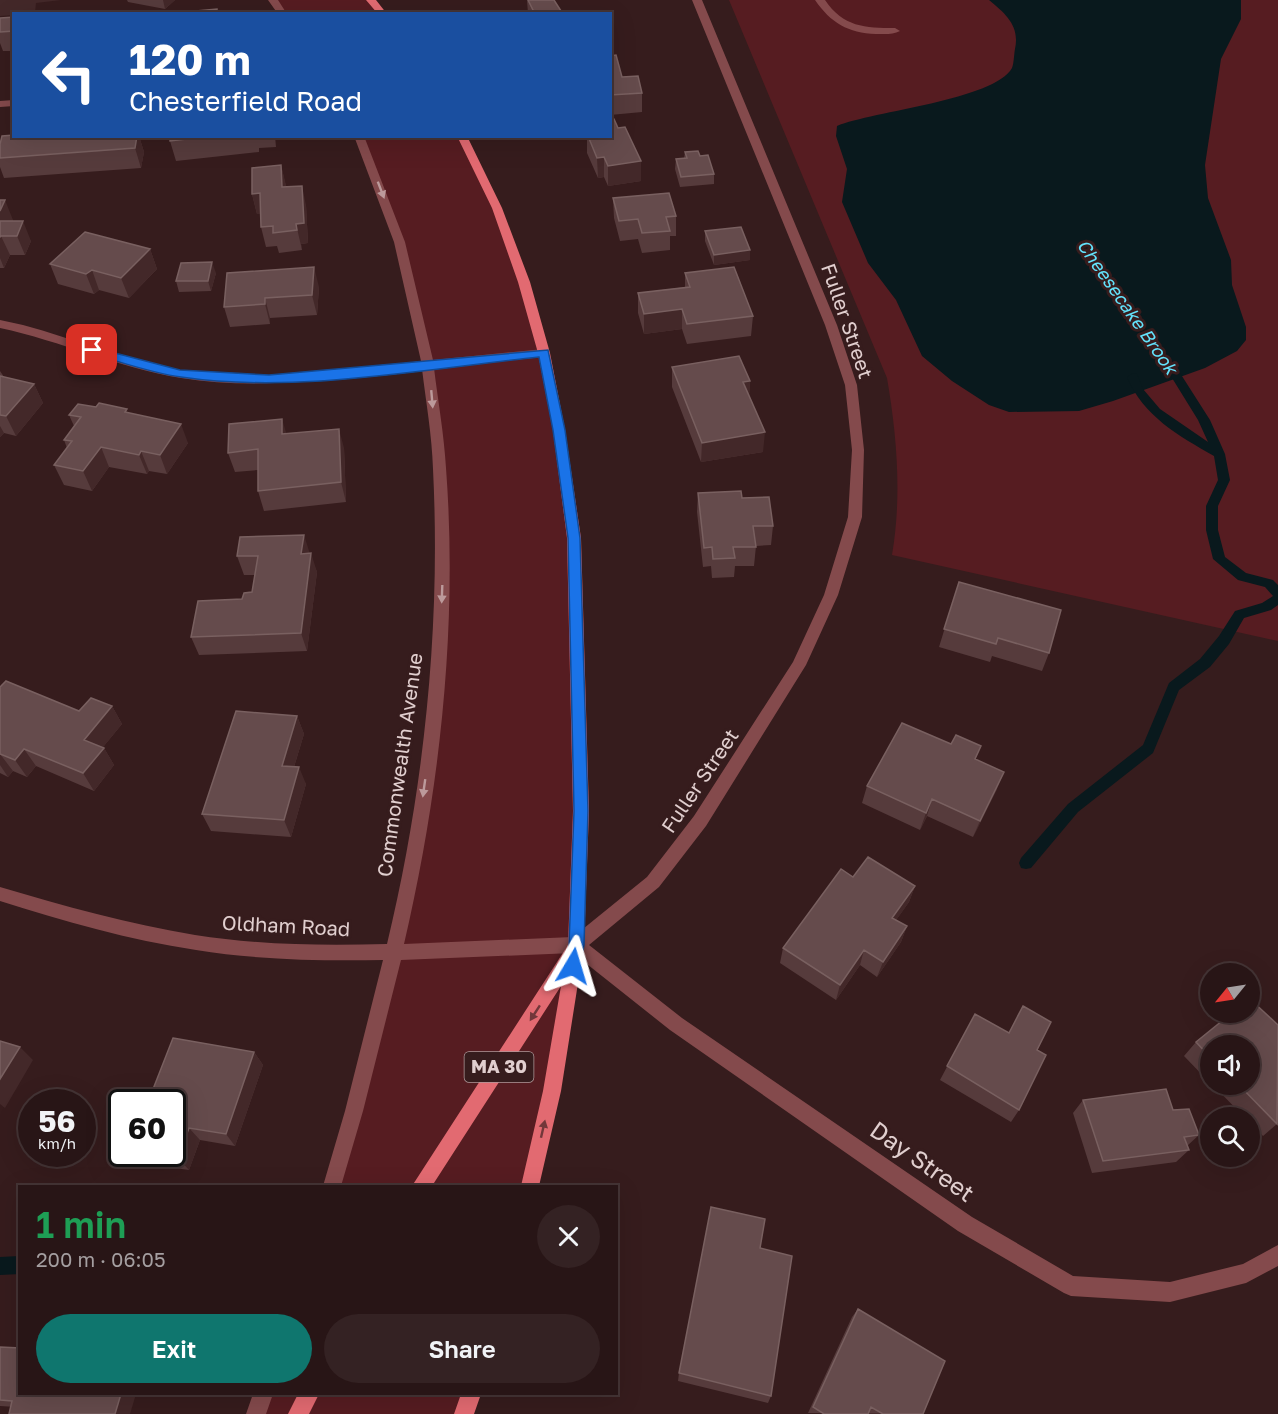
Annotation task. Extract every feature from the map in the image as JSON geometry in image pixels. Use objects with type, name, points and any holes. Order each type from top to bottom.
[{"type":"main road","points":[[371,0],[381,12]]},
{"type":"main road","name":"MA 30","points":[[463,138],[497,208],[524,282],[544,353],[559,430],[574,538],[581,811],[576,945],[552,1091],[530,1185]]},
{"type":"main road","name":"MA 30","points":[[422,1185],[576,945]]},
{"type":"main road","points":[[298,1414],[308,1395]]},
{"type":"main road","points":[[464,1414],[471,1395]]},
{"type":"street","name":"Fuller Street","points":[[576,945],[653,882],[700,821],[799,665],[831,595],[855,517],[858,450],[851,385],[831,325],[697,0]]},
{"type":"street","points":[[820,0],[829,15],[851,28],[895,31]]},
{"type":"street","name":"Commonwealth Avenue","points":[[332,1185],[396,950],[420,820],[438,693],[443,572],[438,463],[429,364],[392,219],[359,138]]},
{"type":"street","points":[[0,324],[180,374],[225,378],[269,379],[340,375],[544,353]]},
{"type":"street","name":"Oldham Road","points":[[0,894],[77,917],[155,936],[262,950],[396,950],[576,945]]},
{"type":"street","name":"Day Street","points":[[576,945],[676,1024],[956,1217],[1071,1286],[1170,1292],[1246,1273],[1278,1255]]},
{"type":"street","points":[[256,1414],[263,1395]]},
{"type":"shaded area","points":[[273,0],[371,0],[382,12],[282,12]]},
{"type":"shaded area","points":[[729,0],[1278,0],[1278,641],[892,555],[897,511],[897,466],[887,378]]},
{"type":"shaded area","points":[[359,138],[462,138],[497,208],[544,353],[574,538],[576,946],[552,1091],[530,1185],[332,1185],[396,950],[438,693],[438,463],[412,290]]},
{"type":"shaded area","points":[[263,1395],[471,1395],[464,1414],[256,1414]]},
{"type":"water","points":[[989,0],[1241,0],[1241,19],[1221,59],[1205,165],[1208,198],[1231,260],[1232,285],[1246,327],[1246,340],[1237,351],[1205,368],[1079,411],[1009,412],[989,405],[952,381],[922,356],[896,300],[868,263],[842,202],[847,169],[836,136],[837,126],[958,96],[1001,79],[1013,66],[1015,34],[1010,21]]},
{"type":"building","points":[[528,0],[554,0],[562,12],[534,12]]},
{"type":"building","points":[[217,9],[217,12],[184,12]]},
{"type":"building","points":[[12,17],[12,31],[0,32],[0,18]]},
{"type":"building","points":[[616,55],[622,77],[638,76],[642,93],[612,95],[612,56]]},
{"type":"building","points":[[612,119],[614,119],[618,128],[625,127],[641,161],[608,166],[604,157],[597,158],[589,138],[612,138]]},
{"type":"building","points":[[12,135],[12,138],[137,138],[135,148],[0,158],[2,136]]},
{"type":"building","points":[[170,138],[196,138],[170,141]]},
{"type":"building","points":[[698,151],[700,156],[708,155],[714,174],[681,177],[676,159],[687,158],[685,152]]},
{"type":"building","points":[[281,165],[282,187],[302,186],[304,223],[296,224],[297,230],[273,233],[273,226],[261,227],[260,193],[252,194],[252,168]]},
{"type":"building","points":[[669,193],[676,216],[666,217],[670,231],[642,233],[638,219],[619,221],[613,198]]},
{"type":"building","points":[[0,200],[5,200],[0,211]]},
{"type":"building","points":[[0,221],[23,221],[17,236],[0,237]]},
{"type":"building","points":[[741,227],[750,250],[714,255],[705,231]]},
{"type":"building","points":[[85,232],[150,249],[121,278],[92,270],[86,274],[50,264]]},
{"type":"building","points":[[212,262],[208,281],[176,281],[181,263]]},
{"type":"building","points":[[314,267],[312,295],[265,298],[265,304],[224,307],[227,273]]},
{"type":"building","points":[[734,267],[753,316],[687,324],[682,309],[644,314],[638,293],[690,287],[685,273]]},
{"type":"building","points":[[739,356],[750,381],[743,382],[765,432],[702,443],[672,367]]},
{"type":"building","points":[[0,376],[34,384],[6,416],[0,415]]},
{"type":"building","points":[[99,403],[127,409],[125,412],[181,424],[160,455],[141,451],[139,455],[101,447],[83,471],[54,465],[72,441],[64,440],[81,417],[69,415],[78,404],[96,407]]},
{"type":"building","points":[[282,419],[282,434],[339,429],[341,482],[258,491],[258,449],[228,453],[229,424]]},
{"type":"building","points":[[741,491],[742,498],[769,497],[773,526],[753,526],[756,547],[733,547],[735,558],[713,559],[712,547],[704,548],[698,493]]},
{"type":"building","points":[[304,535],[301,554],[311,553],[301,633],[191,637],[198,601],[242,599],[244,593],[252,592],[258,556],[237,556],[240,537]]},
{"type":"building","points":[[959,582],[1061,610],[1049,653],[998,638],[996,644],[944,629]]},
{"type":"building","points":[[6,681],[79,711],[91,698],[112,706],[84,740],[104,748],[83,773],[24,749],[15,760],[0,754],[0,687]]},
{"type":"building","points":[[236,711],[297,716],[282,766],[299,767],[284,820],[202,814]]},
{"type":"building","points":[[902,723],[951,744],[956,735],[981,746],[975,759],[1004,772],[980,821],[932,799],[926,813],[867,786]]},
{"type":"building","points":[[868,857],[915,886],[892,918],[907,926],[883,962],[864,950],[840,985],[783,948],[841,869],[853,877]]},
{"type":"building","points":[[1023,1006],[1051,1022],[1037,1050],[1046,1055],[1019,1110],[947,1066],[975,1014],[1009,1033]]},
{"type":"building","points":[[1260,1008],[1278,1025],[1277,1124],[1249,1095],[1260,1095],[1260,1035],[1205,1035],[1219,1023],[1260,1023]]},
{"type":"building","points":[[173,1038],[254,1052],[226,1134],[189,1128],[186,1136],[186,1089],[153,1089]]},
{"type":"building","points":[[0,1041],[20,1047],[0,1079]]},
{"type":"building","points":[[1166,1089],[1173,1110],[1189,1109],[1199,1135],[1184,1137],[1189,1150],[1103,1161],[1083,1100]]},
{"type":"building","points":[[711,1207],[765,1219],[760,1248],[792,1256],[771,1396],[679,1373]]},
{"type":"building","points":[[858,1309],[945,1361],[923,1414],[883,1414],[871,1407],[868,1414],[824,1414],[813,1407]]},
{"type":"building","points":[[0,1347],[18,1348],[18,1395],[121,1395],[115,1414],[9,1414],[12,1401],[0,1400]]},
{"type":"waterway","name":"Cheesecake Brook","points":[[1169,365],[1204,420],[1219,454]]},
{"type":"waterway","points":[[1133,377],[1138,389],[1156,412],[1219,454]]},
{"type":"waterway","name":"Cheesecake Brook","points":[[1219,454],[1224,480],[1212,506],[1212,530],[1219,559],[1242,577],[1269,583],[1278,594]]},
{"type":"waterway","name":"Cheesecake Brook","points":[[1026,863],[1073,808],[1148,749],[1174,687],[1205,663],[1224,640],[1240,614],[1266,607],[1278,599]]},
{"type":"waterway","name":"Cheesecake Brook","points":[[0,1266],[18,1265]]},
{"type":"route","points":[[92,350],[180,374],[269,379],[340,375],[544,353],[559,430],[574,538],[581,811],[576,945],[573,966]]}]
